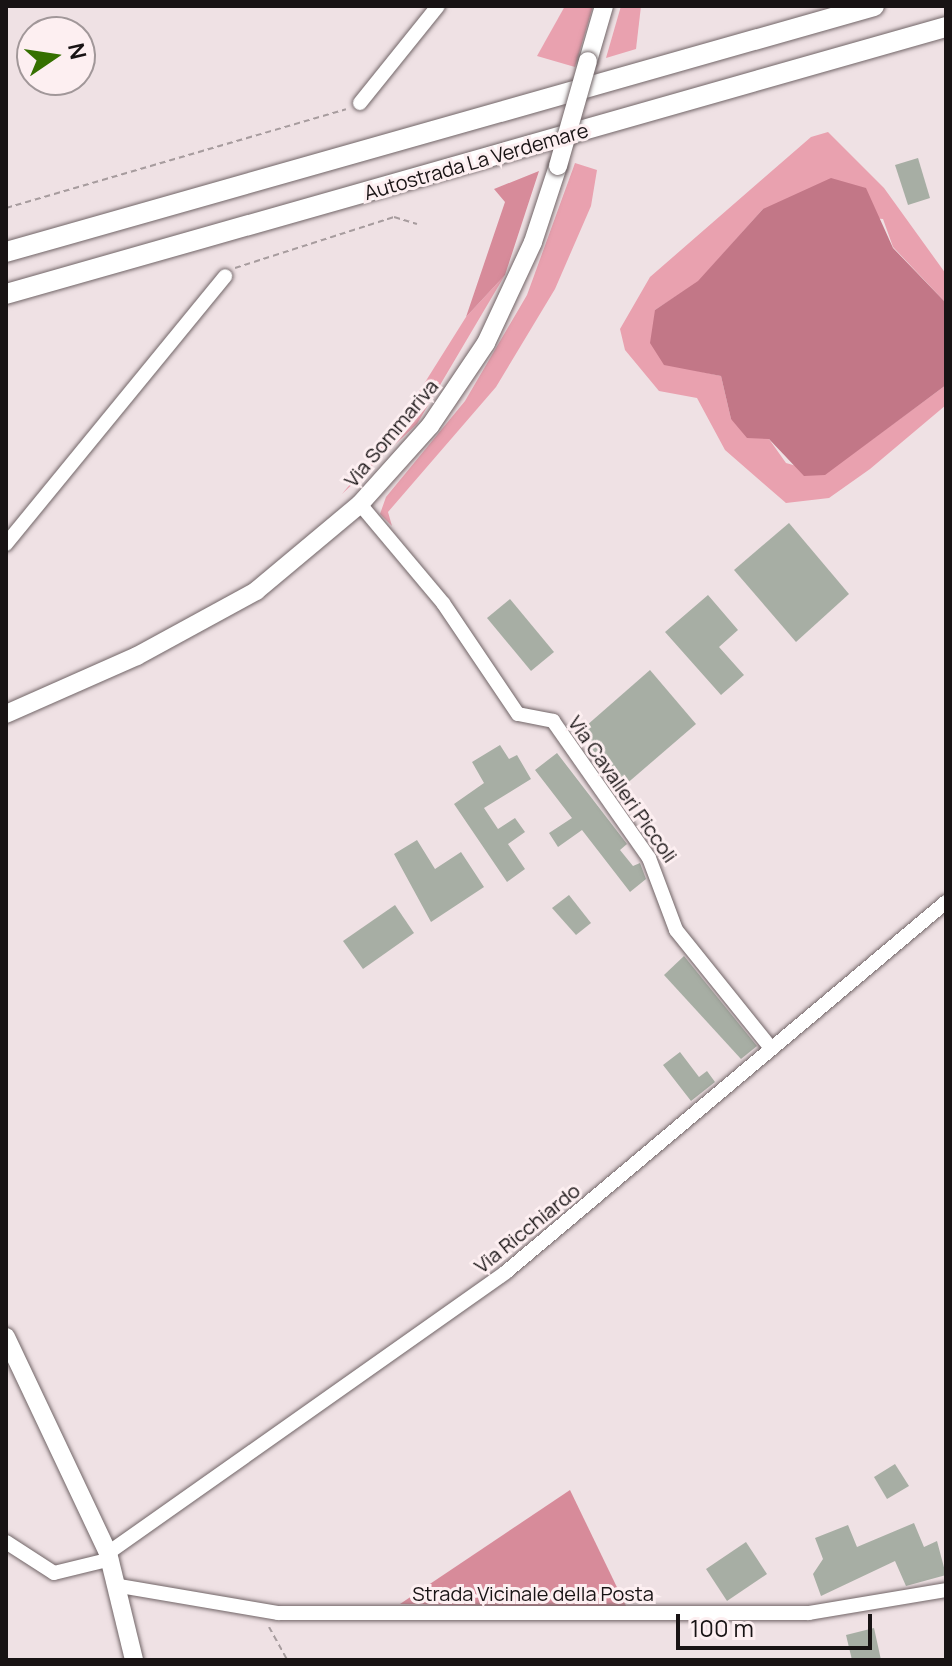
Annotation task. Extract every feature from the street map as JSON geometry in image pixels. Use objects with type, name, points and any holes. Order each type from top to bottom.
[{"type":"highway","name":"Autostrada La Verdemare","points":[[6,252],[874,6]]},
{"type":"highway","name":"Autostrada La Verdemare","points":[[6,294],[946,27]]},
{"type":"main road","name":"Via Sommariva","points":[[6,714],[245,598],[360,504],[430,426],[486,343],[533,242],[604,6]]},
{"type":"main road","points":[[6,1337],[109,1556],[120,1586],[134,1660]]},
{"type":"street","points":[[360,103],[438,6]]},
{"type":"street","points":[[6,544],[225,276]]},
{"type":"street","name":"Via Cavalleri Piccoli","points":[[360,504],[443,603],[518,714],[553,721],[649,858],[676,930],[770,1047]]},
{"type":"street","name":"Via Ricchiardo","points":[[6,1542],[54,1573],[109,1556],[506,1272],[946,902]]},
{"type":"street","name":"Strada Vicinale della Posta","points":[[120,1586],[258,1609],[809,1613],[946,1590]]},
{"type":"path","points":[[6,208],[360,103]]},
{"type":"path","points":[[225,276],[266,255],[394,217],[417,224]]},
{"type":"path","points":[[258,1609],[287,1660]]},
{"type":"shaded area","points":[[565,6],[593,6],[575,67],[537,56]]},
{"type":"shaded area","points":[[621,6],[641,6],[636,49],[606,58]]},
{"type":"shaded area","points":[[828,132],[884,188],[946,274],[946,303],[893,247],[883,219],[763,209],[698,282],[655,310],[689,369],[721,376],[731,419],[769,439],[786,463],[825,474],[946,385],[946,405],[870,469],[829,498],[786,503],[725,450],[697,398],[659,391],[625,350],[620,329],[650,277],[811,137]]},
{"type":"shaded area","points":[[575,163],[597,170],[591,206],[555,289],[496,387],[388,512],[392,526],[380,514],[386,497],[465,401],[527,295]]},
{"type":"shaded area","points":[[539,171],[505,275],[466,317],[505,202],[494,189]]},
{"type":"shaded area","points":[[831,178],[866,188],[893,248],[946,303],[946,385],[825,475],[804,476],[769,439],[747,438],[731,419],[721,376],[664,365],[650,343],[655,310],[698,281],[763,209]]},
{"type":"shaded area","points":[[505,275],[417,424],[342,494],[395,430],[466,317]]},
{"type":"shaded area","points":[[570,1490],[627,1608],[400,1604]]},
{"type":"building","points":[[918,158],[930,198],[908,205],[895,165]]},
{"type":"building","points":[[789,523],[849,594],[796,642],[734,570]]},
{"type":"building","points":[[708,595],[738,630],[719,647],[744,675],[721,695],[665,632]]},
{"type":"building","points":[[510,599],[554,652],[531,671],[487,618]]},
{"type":"building","points":[[650,670],[696,724],[624,786],[578,733]]},
{"type":"building","points":[[500,745],[509,759],[517,755],[531,779],[484,808],[498,829],[515,818],[525,832],[508,844],[525,869],[507,882],[454,804],[484,783],[472,762]]},
{"type":"building","points":[[557,753],[627,844],[620,850],[633,866],[640,863],[646,879],[630,892],[582,830],[558,847],[549,833],[572,818],[535,770]]},
{"type":"building","points":[[417,840],[435,869],[461,852],[484,887],[431,922],[394,854]]},
{"type":"building","points":[[569,895],[591,923],[576,935],[552,908]]},
{"type":"building","points":[[395,905],[414,933],[363,969],[343,941]]},
{"type":"building","points":[[684,956],[757,1046],[741,1059],[664,975]]},
{"type":"building","points":[[680,1052],[699,1077],[707,1071],[715,1082],[691,1101],[663,1065]]},
{"type":"building","points":[[895,1464],[909,1486],[887,1499],[874,1477]]},
{"type":"building","points":[[914,1523],[924,1547],[937,1541],[946,1575],[906,1586],[895,1561],[821,1596],[813,1574],[823,1559],[815,1538],[848,1525],[857,1547]]},
{"type":"building","points":[[746,1542],[767,1574],[727,1601],[706,1569]]},
{"type":"building","points":[[874,1628],[881,1660],[852,1660],[846,1635]]}]
